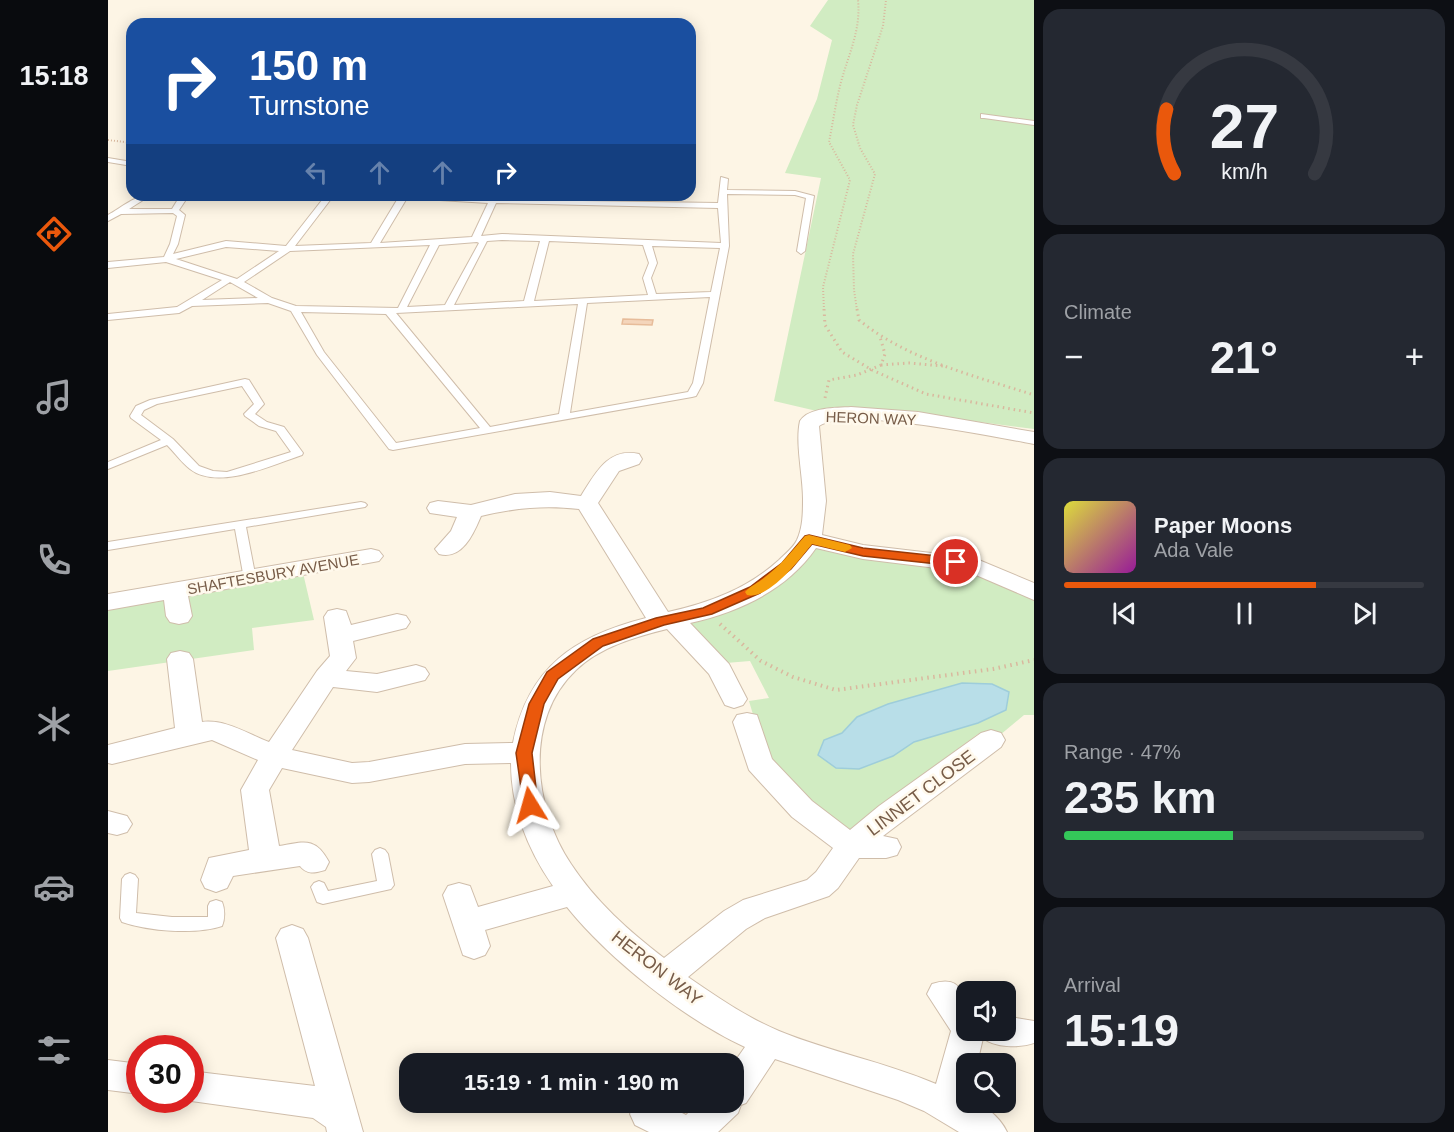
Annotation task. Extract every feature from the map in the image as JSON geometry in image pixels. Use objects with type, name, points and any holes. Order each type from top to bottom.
[{"type":"street","name":"HERON WAY","points":[[989,1132],[948,1106],[877,1076],[767,1042],[722,1017],[664,977],[620,942],[573,893],[548,851],[533,819],[524,753],[537,704],[552,675],[598,642],[667,620],[707,611],[767,583],[787,566],[809,539],[814,504],[808,426],[810,421],[820,416],[898,417],[943,422],[1034,438]]},
{"type":"street","points":[[587,503],[614,459]]},
{"type":"street","points":[[438,508],[471,512],[515,501],[550,499],[587,503],[667,620],[720,670],[740,710],[759,763],[802,809],[851,846]]},
{"type":"street","points":[[447,549],[462,534],[471,512]]},
{"type":"street","points":[[809,539],[863,552],[974,565],[1034,592]]},
{"type":"street","name":"SHAFTESBURY AVENUE","points":[[108,602],[250,579],[371,556]]},
{"type":"street","name":"SHAFTESBURY AVENUE","points":[[175,591],[179,616]]},
{"type":"street","points":[[266,860],[255,790],[274,756],[326,677],[343,658],[338,626],[398,622]]},
{"type":"street","points":[[180,659],[190,734]]},
{"type":"street","points":[[326,677],[377,683],[416,674]]},
{"type":"street","points":[[112,753],[214,730],[274,756],[336,771],[369,772],[465,754],[524,753]]},
{"type":"street","name":"LINNET CLOSE","points":[[664,977],[735,920],[754,909],[818,888],[827,880],[851,846],[889,814],[991,740]]},
{"type":"street","name":"LINNET CLOSE","points":[[851,846],[886,847]]},
{"type":"street","points":[[216,893],[220,866],[307,853],[317,874]]},
{"type":"street","points":[[467,921],[573,893]]},
{"type":"street","points":[[292,938],[343,1125]]},
{"type":"street","points":[[944,994],[956,1011]]},
{"type":"street","points":[[948,1106],[965,1041]]},
{"type":"street","points":[[744,1077],[767,1042]]},
{"type":"street","points":[[108,1075],[126,1077]]},
{"type":"street","points":[[204,1088],[320,1103],[343,1125]]},
{"type":"street","points":[[693,1132],[713,1113]]},
{"type":"street","points":[[648,1114],[686,1132]]},
{"type":"lane","points":[[984,116],[1034,123]]},
{"type":"lane","points":[[108,160],[126,163]]},
{"type":"lane","points":[[295,309],[320,353],[393,447],[692,394],[698,383],[725,246],[724,179]]},
{"type":"lane","points":[[723,192],[795,193],[810,196],[801,251]]},
{"type":"lane","points":[[108,219],[136,201]]},
{"type":"lane","points":[[175,211],[181,201]]},
{"type":"lane","points":[[108,317],[179,310],[234,281],[288,249],[325,201]]},
{"type":"lane","points":[[374,246],[400,201]]},
{"type":"lane","points":[[476,238],[493,201]]},
{"type":"lane","points":[[531,201],[723,206]]},
{"type":"lane","points":[[117,212],[175,211],[181,215],[174,244],[167,259]]},
{"type":"lane","points":[[108,265],[167,259],[226,244],[288,249],[374,246],[476,238],[725,246]]},
{"type":"lane","points":[[448,308],[484,242],[476,238]]},
{"type":"lane","points":[[528,305],[545,239]]},
{"type":"lane","points":[[401,310],[436,242]]},
{"type":"lane","points":[[647,243],[653,263],[647,278],[653,298]]},
{"type":"lane","points":[[167,259],[234,281],[269,300],[295,309],[389,311],[717,294]]},
{"type":"lane","points":[[191,303],[269,300]]},
{"type":"lane","points":[[564,416],[582,302]]},
{"type":"lane","points":[[389,311],[487,430]]},
{"type":"lane","points":[[244,382],[259,404],[249,414],[263,424],[280,429],[298,453],[228,475],[211,474],[195,468],[169,441],[135,416],[140,408],[244,382]]},
{"type":"lane","points":[[108,466],[169,441]]},
{"type":"lane","points":[[108,546],[361,505]]},
{"type":"lane","points":[[240,525],[250,579]]},
{"type":"lane","points":[[317,874],[323,898],[386,885],[380,854]]},
{"type":"lane","points":[[130,879],[128,918],[172,924],[216,922],[216,893]]},
{"type":"path","points":[[858,0],[860,18],[853,49],[841,82],[829,142],[850,180],[823,287],[825,325],[842,352],[872,370],[926,394],[1034,413]]},
{"type":"path","points":[[886,0],[883,26],[856,105],[853,125],[860,148],[875,174],[853,254],[854,290],[859,320],[880,337],[948,367],[1034,395]]},
{"type":"path","points":[[108,140],[126,142]]},
{"type":"path","points":[[880,337],[885,354],[881,365]]},
{"type":"path","points":[[820,416],[829,380],[872,370],[881,365],[909,363],[948,367]]},
{"type":"path","points":[[707,611],[761,661],[793,677],[836,690],[993,669],[1034,660]]},
{"type":"green space","points":[[828,0],[1034,0],[1034,429],[926,415],[821,412],[774,401],[821,178],[785,173],[817,99],[832,40],[810,26]]},
{"type":"green space","points":[[810,547],[962,568],[1034,599],[1034,715],[1024,715],[1000,735],[978,734],[845,833],[768,765],[749,701],[769,698],[750,661],[726,663],[684,619],[710,613]]},
{"type":"green space","points":[[303,573],[314,620],[252,628],[254,650],[108,671],[108,606]]},
{"type":"water","points":[[962,683],[992,684],[1009,692],[1006,710],[978,723],[914,742],[893,756],[859,769],[836,768],[818,755],[824,740],[842,733],[857,717],[888,704]]},
{"type":"building","points":[[623,319],[653,320],[652,325],[622,324]]},
{"type":"slow traffic","points":[[751,592],[767,583],[787,566],[809,539],[845,548]]},
{"type":"route","points":[[530,805],[524,753],[544,687],[552,675],[598,642],[661,621],[707,611],[755,590],[787,566],[809,539],[881,555],[956,562]]}]
